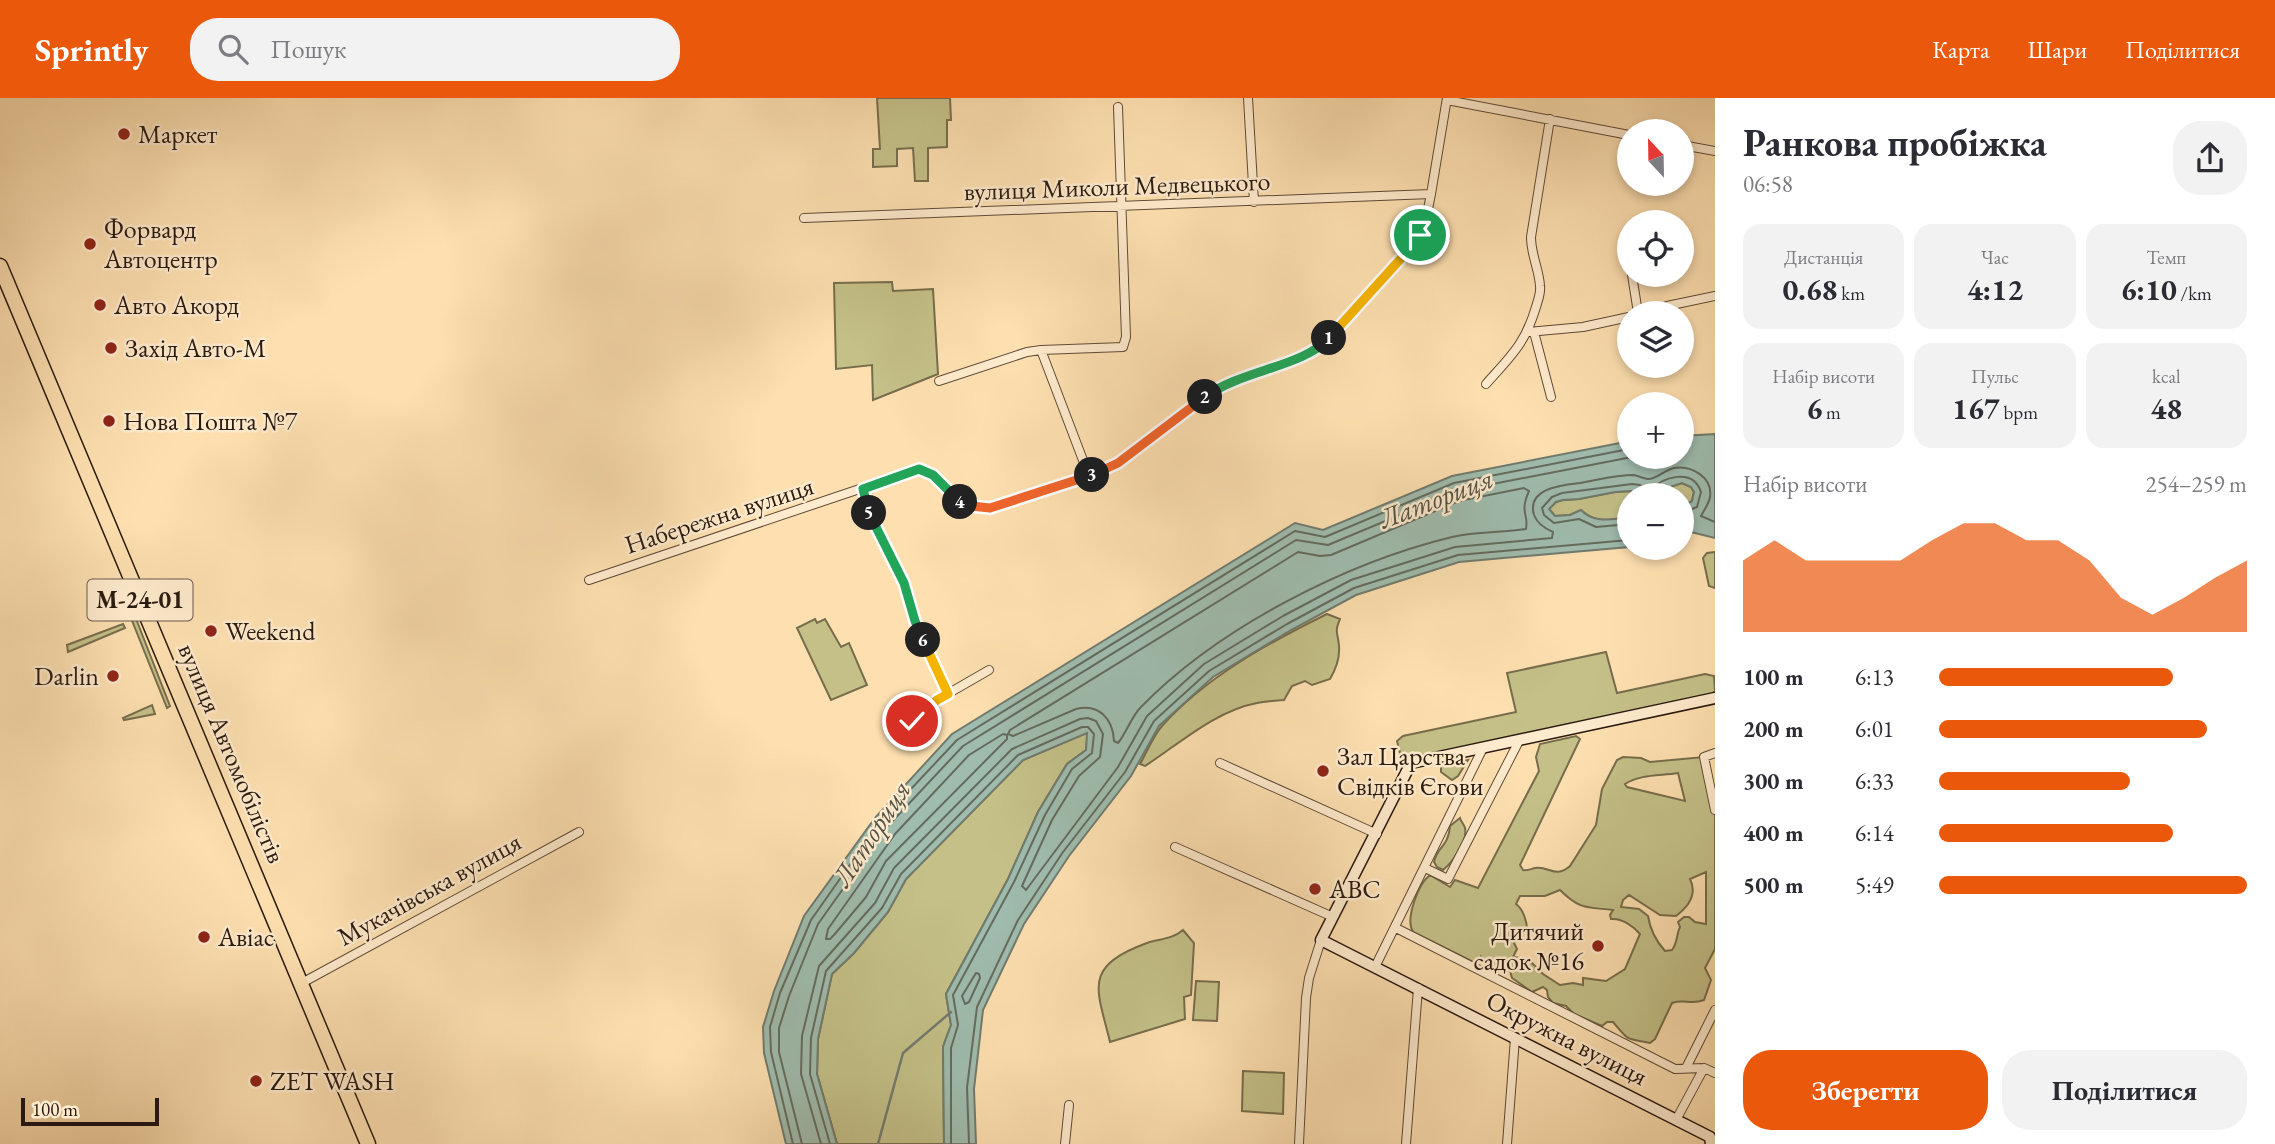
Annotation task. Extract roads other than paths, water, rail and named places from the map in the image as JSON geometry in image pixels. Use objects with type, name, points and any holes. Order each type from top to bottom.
[{"type":"highway","name":"вулиця Автомобілістів","points":[[0,266],[368,1144]]},
{"type":"street","points":[[1248,99],[1254,202]]},
{"type":"street","points":[[1447,99],[1617,133]]},
{"type":"street","name":"Набережна вулиця","points":[[589,580],[919,469],[933,475],[960,503],[990,508],[1089,476],[1118,463],[1226,384],[1320,348],[1414,244],[1425,224],[1447,99]]},
{"type":"street","points":[[939,381],[1027,352],[1123,347],[1126,337],[1118,107]]},
{"type":"street","points":[[1486,384],[1531,332],[1541,293],[1531,252],[1531,237],[1550,119]]},
{"type":"street","points":[[1694,147],[1715,151]]},
{"type":"street","name":"вулиця Миколи Медвецького","points":[[804,218],[1431,194]]},
{"type":"street","points":[[1691,301],[1715,296]]},
{"type":"street","points":[[1531,332],[1583,327],[1617,320]]},
{"type":"street","points":[[1531,332],[1551,397]]},
{"type":"street","points":[[1041,351],[1089,476]]},
{"type":"street","points":[[863,489],[874,526],[904,583],[915,621],[948,694]]},
{"type":"street","points":[[912,721],[937,700],[989,670]]},
{"type":"street","points":[[1299,1144],[1308,978],[1321,940],[1411,763],[1715,698]]},
{"type":"street","points":[[1425,868],[1448,879],[1519,741]]},
{"type":"street","points":[[1375,967],[1483,748]]},
{"type":"street","points":[[1715,753],[1704,757],[1715,810]]},
{"type":"street","points":[[1220,763],[1377,834]]},
{"type":"street","name":"Мукачівська вулиця","points":[[300,984],[579,832]]},
{"type":"street","points":[[1175,847],[1333,917]]},
{"type":"street","points":[[1395,929],[1675,1069],[1704,1068],[1715,1073]]},
{"type":"street","name":"Окружна вулиця","points":[[1321,940],[1712,1138]]},
{"type":"street","points":[[1406,1144],[1418,988]]},
{"type":"street","points":[[1686,1068],[1715,1010]]},
{"type":"street","points":[[1507,1144],[1515,1038]]},
{"type":"street","points":[[1676,1120],[1704,1068]]},
{"type":"street","points":[[1065,1144],[1069,1105]]},
{"type":"water","points":[[1715,434],[1715,538],[1694,533],[1694,483],[1617,483],[1617,492],[1556,502],[1549,509],[1555,516],[1570,515],[1581,510],[1597,519],[1617,518],[1617,548],[1459,562],[1356,595],[1213,677],[1159,726],[1131,776],[1069,856],[1024,924],[983,1010],[974,1089],[976,1144],[944,1144],[943,1047],[951,1025],[946,994],[1008,879],[1038,812],[1067,764],[1086,750],[1087,733],[1023,760],[906,879],[888,912],[854,953],[832,974],[818,1039],[817,1074],[837,1144],[786,1144],[764,1053],[763,1027],[774,991],[804,916],[875,818],[952,734],[1295,523],[1323,530],[1452,476],[1617,444],[1617,469],[1694,469],[1694,435]]},
{"type":"waterway","name":"Латориця","points":[[878,1144],[903,1053],[951,1012]]},
{"type":"place","name":"Маркет","points":[[124,134]]},
{"type":"place","name":"Форвард Автоцентр","points":[[90,244]]},
{"type":"place","name":"Авто Акорд","points":[[100,305]]},
{"type":"place","name":"Захід Авто-М","points":[[111,348]]},
{"type":"place","name":"Нова Пошта №7","points":[[109,421]]},
{"type":"place","name":"Weekend","points":[[211,631]]},
{"type":"place","name":"Darlin","points":[[113,676]]},
{"type":"place","name":"Зал Царства Свідків Єгови","points":[[1323,771]]},
{"type":"place","name":"ABC","points":[[1315,889]]},
{"type":"place","name":"Авіас","points":[[204,937]]},
{"type":"place","name":"Дитячий садок №16","points":[[1598,946]]},
{"type":"place","name":"ZET WASH","points":[[256,1081]]}]
